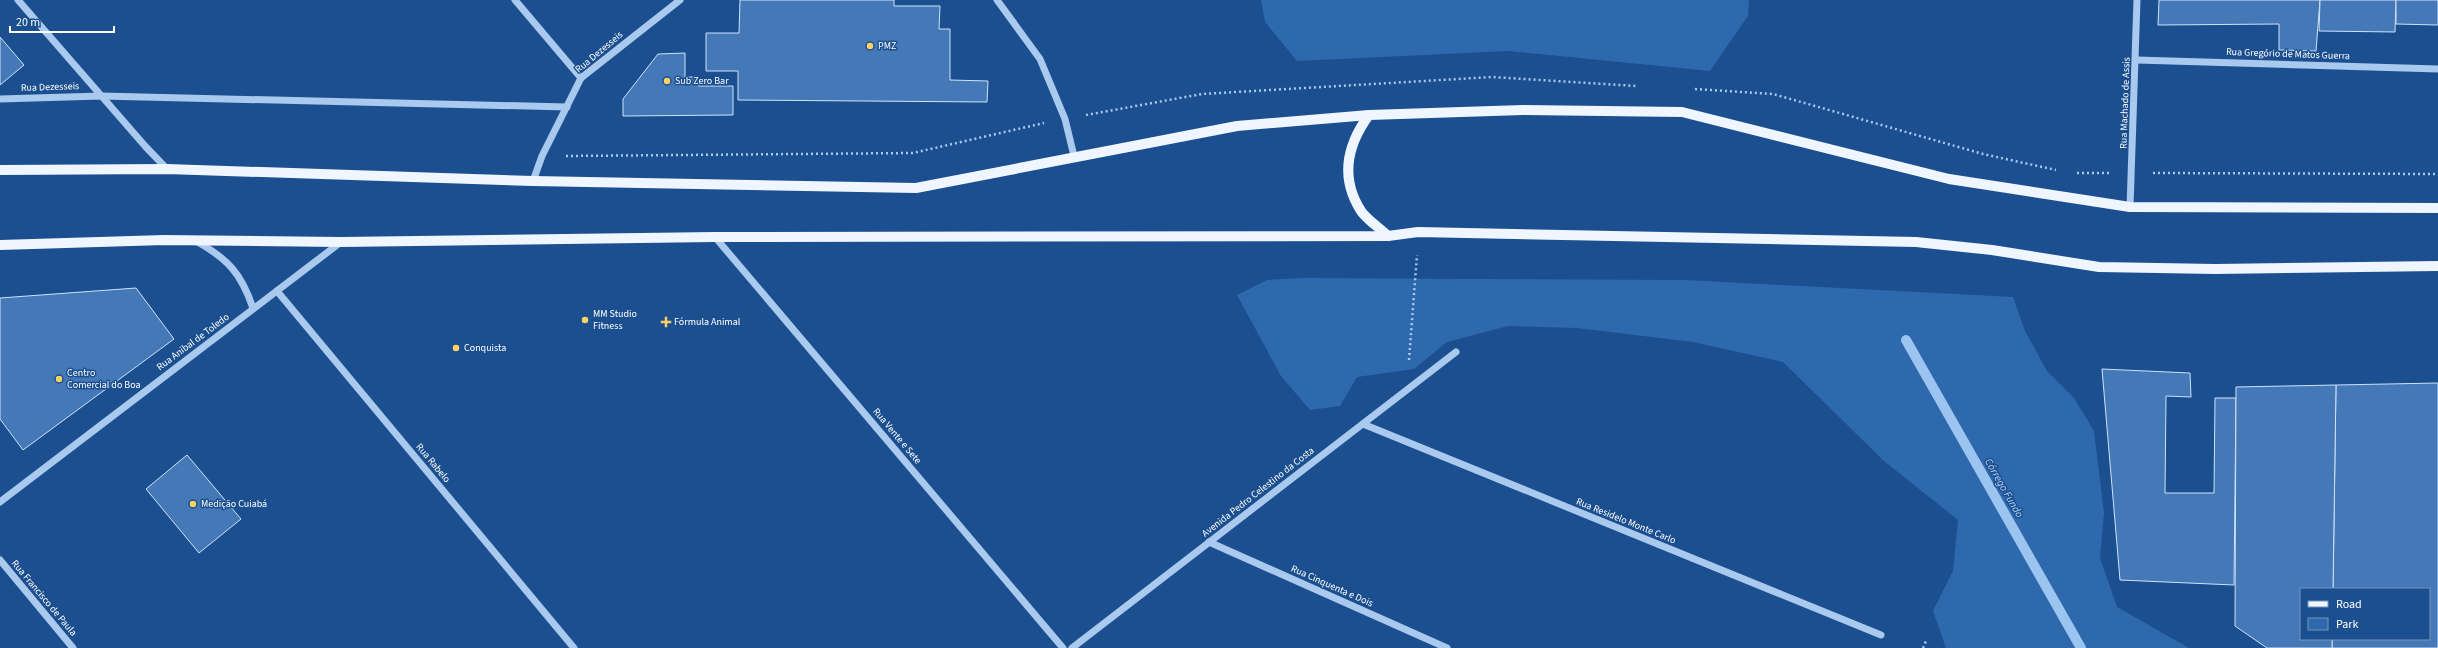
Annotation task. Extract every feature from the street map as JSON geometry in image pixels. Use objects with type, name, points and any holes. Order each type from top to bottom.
[{"type":"main road","points":[[0,170],[167,169],[533,181],[916,188],[1074,156],[1238,126],[1369,115],[1523,110],[1682,112],[1949,179],[2130,207],[2438,208]]},
{"type":"main road","points":[[1369,115],[1356,133],[1350,153],[1349,186],[1362,212],[1388,236]]},
{"type":"main road","points":[[0,244],[194,240],[341,242],[716,236],[1388,236],[1418,232],[1916,242],[1992,250],[2099,267],[2215,269],[2438,266]]},
{"type":"street","points":[[18,0],[101,96],[167,169]]},
{"type":"street","points":[[515,0],[581,78]]},
{"type":"street","name":"Rua Dezesseis","points":[[533,181],[542,156],[581,78],[680,0]]},
{"type":"street","points":[[997,0],[1040,59],[1065,118],[1074,156]]},
{"type":"street","name":"Rua Machado de Assis","points":[[2130,207],[2137,60],[2137,0]]},
{"type":"street","name":"Rua Gregório de Matos Guerra","points":[[2137,60],[2438,69]]},
{"type":"street","name":"Rua Dezesseis","points":[[0,99],[101,96],[567,107]]},
{"type":"street","name":"Rua Vente e Sete","points":[[716,236],[1062,648]]},
{"type":"street","points":[[194,240],[217,253],[230,264],[241,278],[254,308]]},
{"type":"street","name":"Rua Anibal de Toledo","points":[[0,502],[341,242]]},
{"type":"street","name":"Rua Rabelo","points":[[277,291],[574,648]]},
{"type":"street","name":"Avenida Pedro Celestino da Costa","points":[[1072,648],[1456,352]]},
{"type":"street","name":"Rua Residelo Monte Carlo","points":[[1363,424],[1882,635]]},
{"type":"street","name":"Rua Cinquenta e Dois","points":[[1209,542],[1447,648]]},
{"type":"street","name":"Rua Francisco de Paula","points":[[0,560],[73,648]]},
{"type":"path","points":[[1406,390],[1418,232]]},
{"type":"path","points":[[1923,648],[1926,641]]},
{"type":"green space","points":[[1261,0],[1749,0],[1748,16],[1710,71],[1508,51],[1297,61],[1265,22]]},
{"type":"green space","points":[[1303,278],[1686,280],[2013,297],[2025,331],[2047,371],[2074,398],[2094,431],[2104,513],[2100,558],[2117,607],[2189,648],[1946,648],[1933,611],[1953,571],[1958,520],[1884,461],[1783,362],[1693,342],[1577,328],[1508,326],[1447,342],[1414,369],[1357,377],[1340,406],[1310,410],[1281,376],[1237,295],[1267,280]]},
{"type":"building","points":[[740,0],[894,0],[894,6],[940,6],[939,29],[950,29],[950,80],[988,81],[987,102],[738,100],[738,71],[706,71],[706,33],[739,33]]},
{"type":"building","points":[[2159,0],[2320,0],[2316,51],[2279,50],[2279,24],[2158,25]]},
{"type":"building","points":[[2320,0],[2396,0],[2395,32],[2319,31]]},
{"type":"building","points":[[2396,0],[2438,0],[2438,25],[2396,24]]},
{"type":"building","points":[[0,37],[24,65],[0,85]]},
{"type":"building","name":"Sub Zero Bar","points":[[685,53],[685,77],[698,77],[698,86],[733,86],[733,115],[623,116],[623,99],[658,54]]},
{"type":"building","name":"Centro Comercial do Boa","points":[[136,288],[174,339],[23,450],[0,419],[0,298]]},
{"type":"building","points":[[2102,369],[2190,373],[2191,397],[2166,396],[2165,493],[2214,493],[2215,398],[2236,398],[2234,585],[2120,580]]},
{"type":"building","points":[[2438,383],[2438,648],[2332,648],[2332,640],[2430,640],[2430,588],[2333,588],[2336,385]]},
{"type":"building","points":[[2336,385],[2333,588],[2300,588],[2300,640],[2332,640],[2332,648],[2267,648],[2235,626],[2236,387]]},
{"type":"building","name":"Medição Cuiabá","points":[[187,455],[241,519],[199,553],[146,489]]},
{"type":"waterway","name":"Córrego Fundo","points":[[1906,340],[2081,648]]},
{"type":"place","name":"PMZ","points":[[870,46]]},
{"type":"place","name":"Sub Zero Bar","points":[[667,81]]},
{"type":"place","name":"MM Studio Fitness","points":[[585,320]]},
{"type":"place","name":"Fórmula Animal","points":[[666,322]]},
{"type":"place","name":"Conquista","points":[[456,348]]},
{"type":"place","name":"Centro Comercial do Boa","points":[[59,379]]},
{"type":"place","name":"Medição Cuiabá","points":[[193,504]]}]
